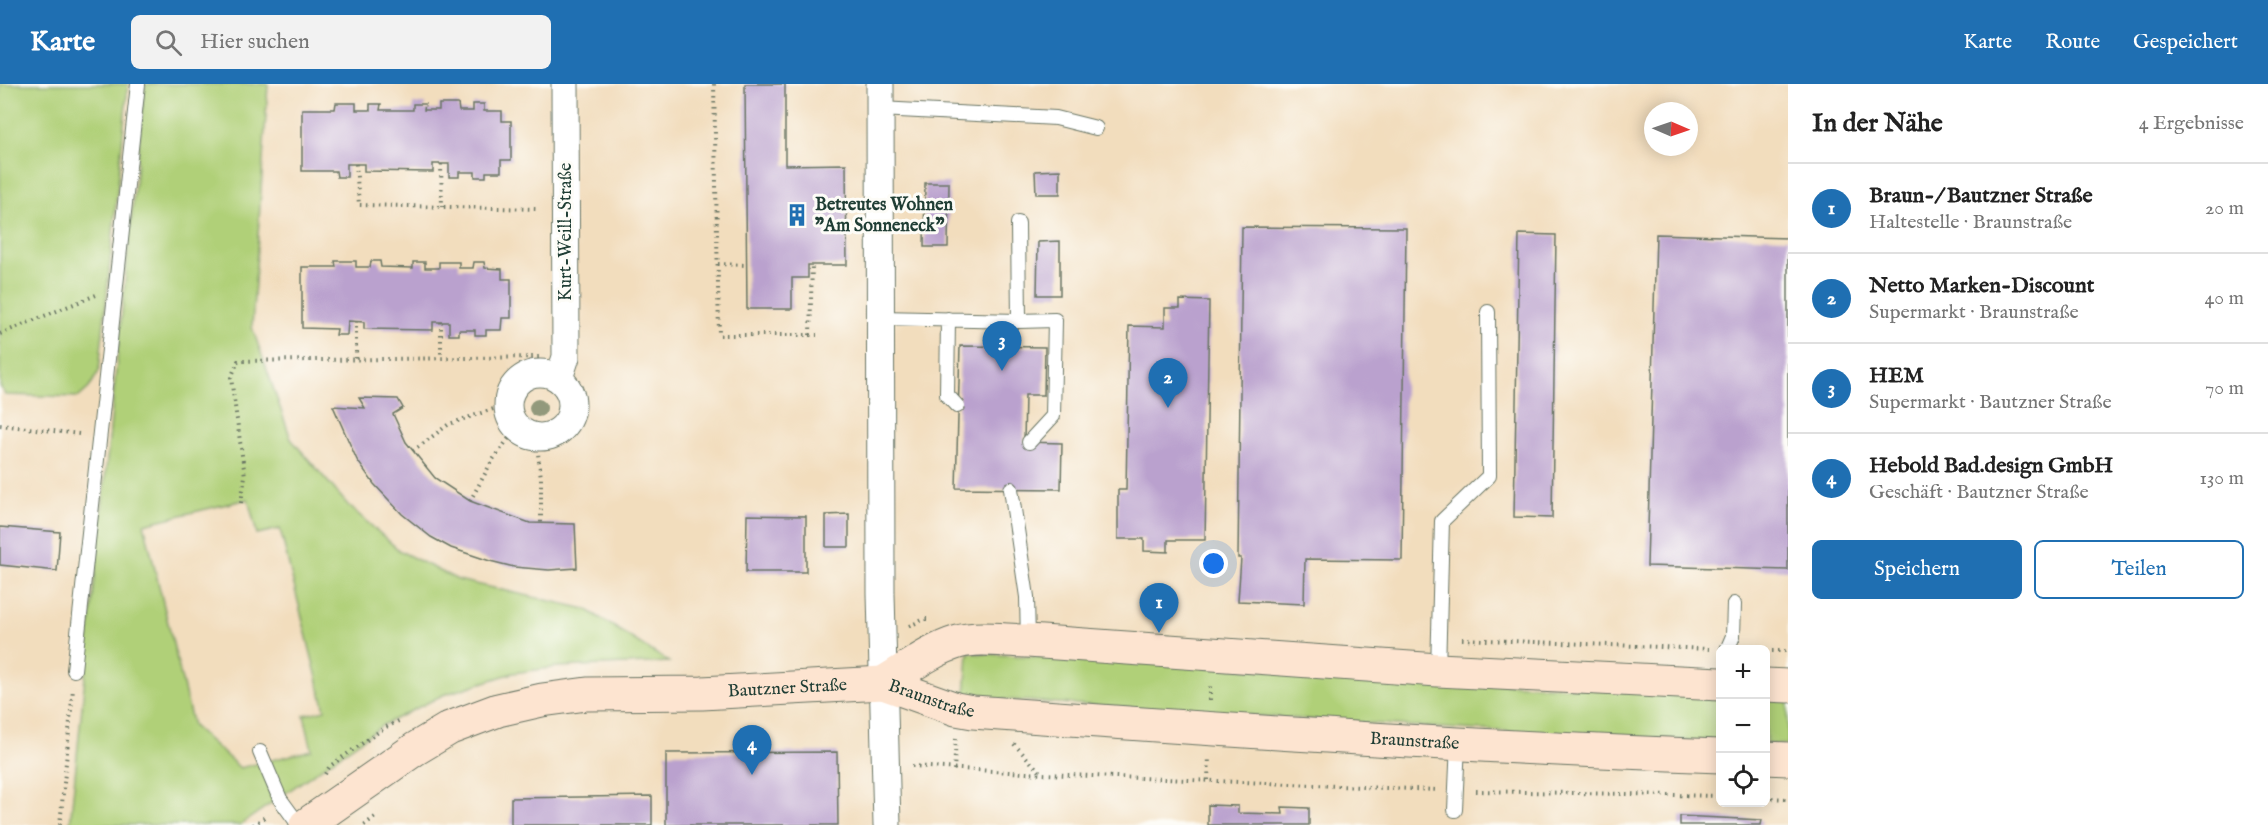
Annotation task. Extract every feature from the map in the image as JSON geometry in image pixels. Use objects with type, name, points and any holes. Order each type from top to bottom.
[{"type":"main road","name":"Braunstraße","points":[[884,683],[938,650],[959,642],[977,640],[1028,641],[1438,670],[1716,684]]},
{"type":"main road","name":"Braunstraße","points":[[884,683],[956,709],[973,712],[1458,743],[1716,756]]},
{"type":"main road","name":"Bautzner Straße","points":[[306,825],[336,811],[415,749],[450,728],[498,710],[542,700],[587,694],[702,693],[884,683]]},
{"type":"main road","points":[[1770,685],[1788,686]]},
{"type":"main road","points":[[1770,758],[1788,759]]},
{"type":"street","name":"Kurt-Weill-Straße","points":[[520,422],[547,436],[557,432],[570,416],[573,406],[563,368],[566,209],[565,84]]},
{"type":"street","points":[[880,97],[881,594],[887,825]]},
{"type":"street","points":[[520,422],[514,386],[521,379],[540,372],[563,368]]},
{"type":"lane","points":[[74,670],[138,84]]},
{"type":"lane","points":[[880,97],[1056,118],[1096,128]]},
{"type":"lane","points":[[1018,223],[1018,321]]},
{"type":"lane","points":[[1438,670],[1442,521],[1489,476],[1488,312]]},
{"type":"lane","points":[[880,318],[1054,320],[1053,416],[1029,442]]},
{"type":"lane","points":[[948,319],[947,395],[957,406]]},
{"type":"lane","points":[[1011,489],[1027,597],[1028,641]]},
{"type":"lane","points":[[1729,645],[1733,636],[1734,604]]},
{"type":"lane","points":[[1455,810],[1458,743]]},
{"type":"lane","points":[[260,752],[280,799],[299,825]]},
{"type":"path","points":[[714,84],[719,335],[817,335]]},
{"type":"path","points":[[356,164],[359,205],[566,209]]},
{"type":"path","points":[[441,164],[442,207]]},
{"type":"path","points":[[718,264],[747,265]]},
{"type":"path","points":[[810,335],[812,265]]},
{"type":"path","points":[[0,334],[116,286]]},
{"type":"path","points":[[356,321],[356,360]]},
{"type":"path","points":[[441,322],[441,358]]},
{"type":"path","points":[[240,504],[245,476],[231,378],[238,361],[441,358],[563,368]]},
{"type":"path","points":[[413,451],[449,424],[520,422]]},
{"type":"path","points":[[470,501],[492,461],[520,422]]},
{"type":"path","points":[[520,422],[541,478],[541,524]]},
{"type":"path","points":[[0,425],[99,436]]},
{"type":"path","points":[[1770,651],[1788,651]]},
{"type":"path","points":[[60,825],[74,670]]},
{"type":"path","points":[[954,770],[956,737]]},
{"type":"path","points":[[1208,780],[1209,753]]},
{"type":"path","points":[[908,766],[954,770],[1456,790],[1716,796]]},
{"type":"path","points":[[1770,798],[1788,799]]},
{"type":"path","points":[[364,825],[381,812]]},
{"type":"green space","points":[[0,84],[128,84],[99,371],[89,388],[79,397],[5,395],[0,386]]},
{"type":"green space","points":[[145,84],[268,84],[252,327],[291,439],[348,505],[400,551],[458,580],[586,609],[669,662],[558,667],[513,673],[443,695],[383,725],[240,825],[70,825]],"holes":[[[248,499],[257,534],[280,529],[325,710],[304,715],[312,750],[240,768],[193,726],[144,524]]]},
{"type":"green space","points":[[968,653],[1716,696],[1716,742],[1458,729],[965,697]]},
{"type":"green space","points":[[1770,698],[1788,699],[1788,745],[1770,744]]},
{"type":"building","name":"Betreutes Wohnen \"Am Sonneneck\"","points":[[745,84],[785,84],[785,165],[846,164],[847,265],[808,265],[808,278],[792,278],[792,309],[747,309]]},
{"type":"building","points":[[336,103],[356,103],[356,110],[370,110],[370,104],[381,104],[380,110],[413,110],[413,104],[425,104],[424,110],[439,110],[439,104],[458,104],[459,111],[473,111],[473,104],[484,104],[484,111],[502,111],[502,121],[511,121],[511,160],[501,160],[501,172],[486,172],[486,177],[475,177],[475,172],[459,172],[459,177],[449,177],[449,164],[433,164],[433,172],[364,171],[364,164],[347,164],[347,177],[337,177],[336,171],[302,171],[302,109],[335,109]]},
{"type":"building","points":[[1060,170],[1060,194],[1036,194],[1035,171]]},
{"type":"building","points":[[925,183],[949,183],[948,247],[924,247]]},
{"type":"building","points":[[1242,227],[1406,228],[1402,560],[1305,559],[1304,604],[1238,601],[1241,558],[1238,558]]},
{"type":"building","points":[[1519,234],[1556,235],[1552,518],[1514,517]]},
{"type":"building","points":[[1656,234],[1788,238],[1788,570],[1647,566]]},
{"type":"building","points":[[1060,241],[1060,295],[1037,295],[1038,242]]},
{"type":"building","points":[[335,261],[356,261],[356,267],[370,267],[371,261],[380,261],[381,267],[413,268],[413,262],[425,262],[425,268],[439,268],[439,262],[459,262],[459,268],[473,268],[474,262],[484,262],[485,268],[502,269],[502,279],[511,279],[511,318],[502,318],[501,330],[486,330],[486,335],[475,335],[475,330],[459,330],[459,335],[449,335],[449,322],[433,322],[433,330],[364,329],[364,322],[348,321],[347,335],[336,335],[337,329],[302,328],[302,267],[336,267]]},
{"type":"building","points":[[1180,300],[1209,301],[1205,540],[1168,540],[1168,552],[1144,551],[1144,539],[1118,539],[1118,490],[1126,490],[1129,326],[1165,327],[1165,308],[1180,308]]},
{"type":"building","points":[[960,346],[1045,347],[1044,395],[1025,395],[1024,442],[1062,443],[1061,489],[956,488]]},
{"type":"building","points":[[359,398],[398,399],[403,408],[393,414],[406,442],[435,478],[470,501],[530,523],[575,524],[577,568],[549,570],[514,567],[451,548],[431,537],[402,514],[374,484],[357,460],[333,406],[365,408]]},
{"type":"building","points":[[849,514],[849,547],[826,547],[826,515]]},
{"type":"building","points":[[747,515],[806,516],[806,572],[746,572]]},
{"type":"building","points":[[0,527],[60,532],[57,571],[0,565]]},
{"type":"building","points":[[837,752],[838,825],[666,825],[666,753]]},
{"type":"building","points":[[652,796],[652,825],[511,825],[511,798]]},
{"type":"building","points":[[1208,805],[1238,806],[1238,813],[1283,814],[1282,807],[1309,808],[1309,825],[1208,825]]},
{"type":"building","points":[[1680,816],[1762,820],[1761,825],[1680,825]]},
{"type":"place","name":"Betreutes Wohnen \"Am Sonneneck\"","points":[[797,215]]},
{"type":"place","name":"HEM","points":[[1002,371]]},
{"type":"place","name":"Netto Marken-Discount","points":[[1168,408]]},
{"type":"place","name":"Braun-/ Bautzner Straße","points":[[1159,633]]},
{"type":"place","name":"Hebold Bad.design GmbH","points":[[752,775]]}]
